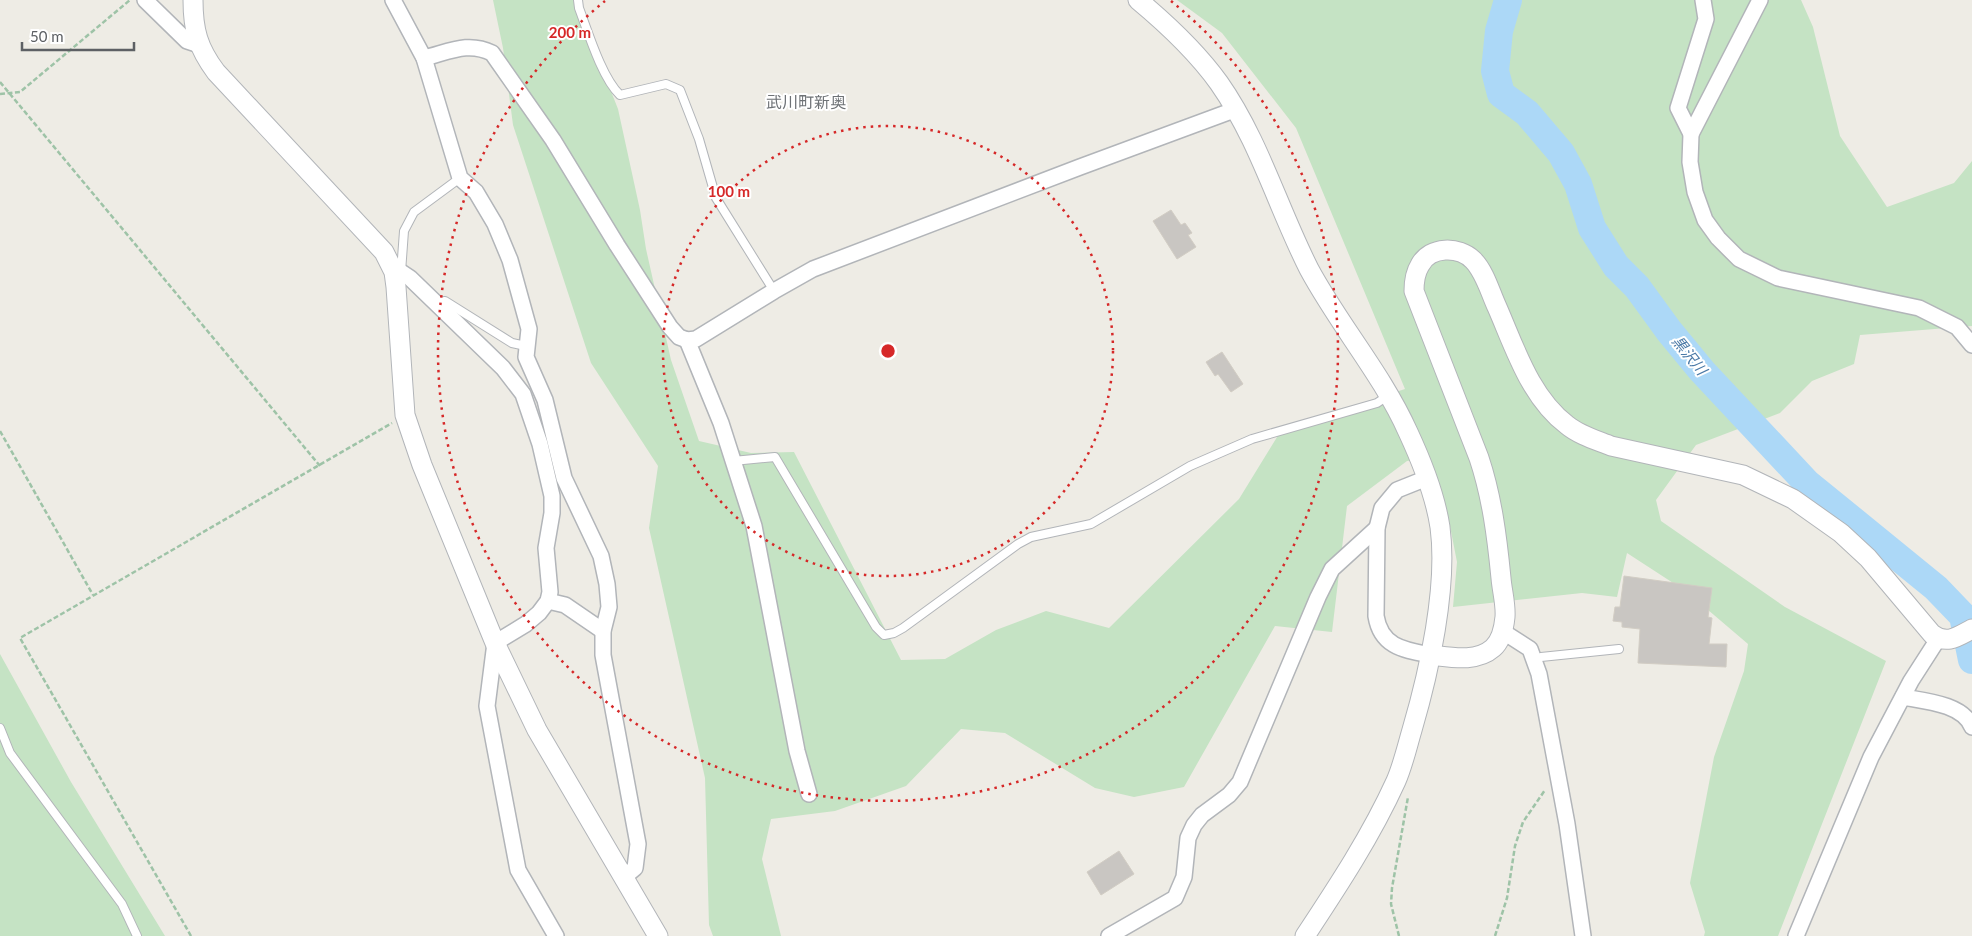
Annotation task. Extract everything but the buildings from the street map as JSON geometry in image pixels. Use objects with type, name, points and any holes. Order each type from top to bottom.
[{"type":"street","points":[[145,0],[187,41],[199,45]]},
{"type":"street","points":[[193,0],[194,28],[199,45],[216,72],[384,252],[398,272],[503,368],[523,394],[540,444],[552,496],[552,513],[546,548],[550,592],[548,602],[539,613],[526,624],[495,643]]},
{"type":"street","points":[[393,0],[424,58],[460,178],[476,192],[496,224],[510,260],[529,329],[526,357],[545,400],[564,478],[600,556],[607,584],[608,607],[603,631],[603,655],[638,844],[635,868],[623,878]]},
{"type":"street","points":[[1138,0],[1170,26],[1220,84],[1259,157],[1311,271],[1389,395],[1407,430],[1436,505],[1442,552],[1439,599],[1422,699],[1397,779],[1363,845],[1305,936]]},
{"type":"street","points":[[1691,134],[1678,108],[1706,19],[1703,0]]},
{"type":"street","points":[[1760,0],[1691,134],[1690,162],[1695,192],[1705,220],[1718,238],[1739,259],[1778,278],[1919,308],[1957,327],[1972,345]]},
{"type":"street","points":[[424,58],[470,46],[492,53],[553,140],[670,327],[679,337],[687,340],[705,335],[774,291],[813,269],[1070,170],[1234,110]]},
{"type":"street","points":[[1427,478],[1397,490],[1382,508],[1377,528],[1376,616],[1378,629],[1390,643],[1405,650],[1430,655],[1464,658],[1482,655],[1493,648],[1500,639],[1505,617],[1494,517],[1487,483],[1479,458],[1414,290],[1414,278],[1420,264],[1428,255],[1439,251],[1462,251],[1480,269],[1526,375],[1543,400],[1566,425],[1611,446],[1743,475],[1793,499],[1841,533],[1868,558],[1923,625],[1945,639]]},
{"type":"street","points":[[398,272],[405,415],[422,465],[495,643],[537,730],[656,935]]},
{"type":"street","points":[[687,340],[721,423],[754,526],[797,751],[809,794]]},
{"type":"street","points":[[1110,936],[1134,930],[1175,898],[1184,877],[1188,838],[1194,825],[1202,815],[1229,794],[1240,782],[1318,597],[1332,569],[1377,528]]},
{"type":"street","points":[[548,602],[565,605],[603,631]]},
{"type":"street","points":[[1796,936],[1871,757],[1911,681],[1945,639],[1972,629]]},
{"type":"street","points":[[1502,630],[1530,649],[1539,674],[1558,778],[1583,936]]},
{"type":"street","points":[[495,643],[487,706],[518,870],[556,936]]},
{"type":"street","points":[[1903,696],[1942,705],[1959,712],[1968,718],[1972,727]]},
{"type":"lane","points":[[578,0],[578,8],[598,57],[612,87],[620,95],[666,84],[680,90],[699,139],[716,198],[774,291]]},
{"type":"lane","points":[[398,272],[404,231],[414,212],[460,178]]},
{"type":"lane","points":[[434,303],[445,301],[512,343],[526,346]]},
{"type":"lane","points":[[733,461],[775,457],[876,627],[884,635],[894,633],[903,628],[1018,544],[1031,537],[1091,524],[1190,466],[1252,439],[1377,403],[1389,395]]},
{"type":"lane","points":[[1534,659],[1619,649]]},
{"type":"lane","points":[[0,728],[10,753],[122,904],[137,936]]},
{"type":"path","points":[[0,94],[20,92],[130,0]]},
{"type":"path","points":[[0,82],[320,466]]},
{"type":"path","points":[[191,936],[20,638],[320,466],[405,415]]},
{"type":"path","points":[[0,431],[93,595]]},
{"type":"path","points":[[1495,936],[1507,898],[1515,846],[1523,822],[1551,780],[1558,778]]},
{"type":"path","points":[[1397,779],[1411,788],[1405,810],[1392,888],[1391,904],[1399,936]]},
{"type":"green space","points":[[493,0],[575,0],[618,109],[640,210],[646,249],[671,360],[699,441],[751,453],[794,452],[901,660],[945,659],[996,630],[1046,611],[1109,628],[1239,499],[1282,429],[1405,389],[1296,128],[1222,33],[1177,0],[1801,0],[1813,27],[1840,136],[1887,207],[1954,183],[1972,161],[1972,326],[1860,335],[1854,364],[1812,381],[1780,413],[1696,445],[1656,500],[1661,521],[1785,607],[1886,661],[1778,936],[1704,936],[1705,932],[1690,883],[1714,757],[1744,671],[1748,644],[1687,592],[1627,553],[1617,597],[1582,593],[1453,607],[1457,562],[1447,511],[1427,459],[1407,461],[1347,506],[1332,632],[1275,626],[1184,787],[1134,797],[1095,788],[1005,733],[961,729],[906,786],[835,811],[771,819],[762,859],[781,936],[713,936],[709,925],[705,778],[649,528],[658,466],[591,363],[513,125],[503,48]]},
{"type":"green space","points":[[0,654],[71,782],[165,936],[0,936]]},
{"type":"waterway","name":"黒沢川","points":[[1508,0],[1499,31],[1495,71],[1501,94],[1527,113],[1561,153],[1578,184],[1592,228],[1616,266],[1637,287],[1669,331],[1702,371],[1807,483],[1936,588],[1963,616],[1972,660]]},
{"type":"district","name":"武川町新奥","points":[[806,101]]}]
